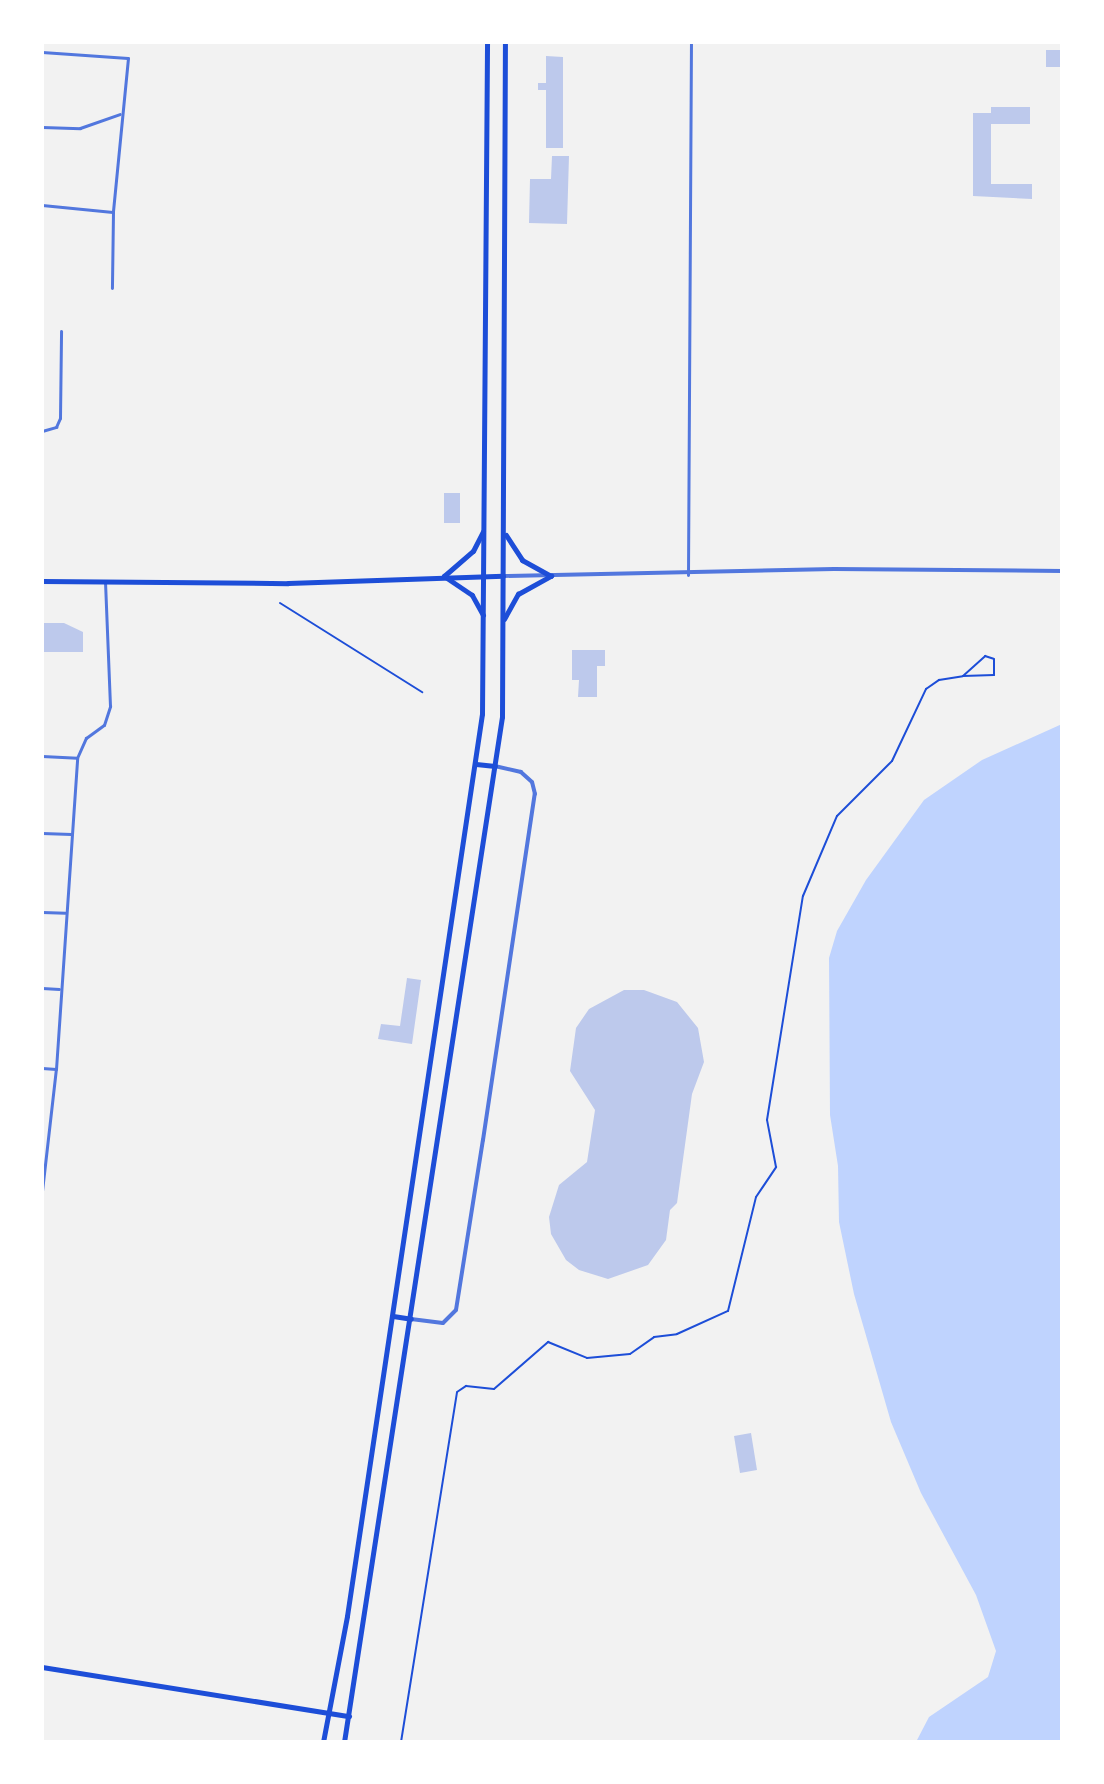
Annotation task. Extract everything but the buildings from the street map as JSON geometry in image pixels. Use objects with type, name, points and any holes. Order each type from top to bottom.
[{"type":"main road","points":[[323,1742],[393,1316],[476,764],[484,619],[487,42]]},
{"type":"main road","points":[[344,1742],[503,704],[505,42]]},
{"type":"main road","points":[[444,576],[473,551],[485,525]]},
{"type":"main road","points":[[505,534],[522,560],[551,576]]},
{"type":"main road","points":[[444,576],[472,595],[484,619]]},
{"type":"main road","points":[[42,581],[288,583],[504,576]]},
{"type":"main road","points":[[503,621],[518,594],[551,576]]},
{"type":"main road","points":[[476,764],[495,766]]},
{"type":"main road","points":[[393,1316],[411,1319]]},
{"type":"main road","points":[[42,1667],[349,1716]]},
{"type":"street","points":[[688,575],[691,42]]},
{"type":"street","points":[[42,52],[126,55],[128,63],[113,212],[112,288]]},
{"type":"street","points":[[42,127],[80,128],[122,113]]},
{"type":"street","points":[[42,205],[113,212]]},
{"type":"street","points":[[42,431],[56,427],[60,418],[61,331]]},
{"type":"street","points":[[504,576],[688,575],[823,569],[1062,571]]},
{"type":"street","points":[[42,1191],[56,1069],[77,758],[86,738],[104,725],[110,706],[105,581]]},
{"type":"street","points":[[42,756],[77,758]]},
{"type":"street","points":[[411,1319],[443,1323],[456,1310],[483,1140],[535,794],[521,772],[495,766]]},
{"type":"street","points":[[42,833],[71,834]]},
{"type":"street","points":[[42,912],[65,913]]},
{"type":"street","points":[[42,988],[59,989]]},
{"type":"street","points":[[42,1068],[56,1069]]},
{"type":"path","points":[[280,603],[422,692]]},
{"type":"path","points":[[401,1742],[457,1392],[466,1386],[494,1389],[548,1342],[587,1358],[630,1354],[654,1337],[677,1334],[728,1311],[756,1197],[776,1167],[767,1120],[803,896],[837,816],[892,761],[926,689],[939,680],[963,676],[992,677],[996,663],[981,657],[963,676]]},
{"type":"water","points":[[1062,724],[1062,1742],[916,1742],[929,1717],[988,1677],[996,1651],[976,1595],[921,1493],[891,1422],[854,1294],[839,1222],[838,1166],[830,1115],[829,958],[837,931],[866,880],[924,800],[982,760]]}]
